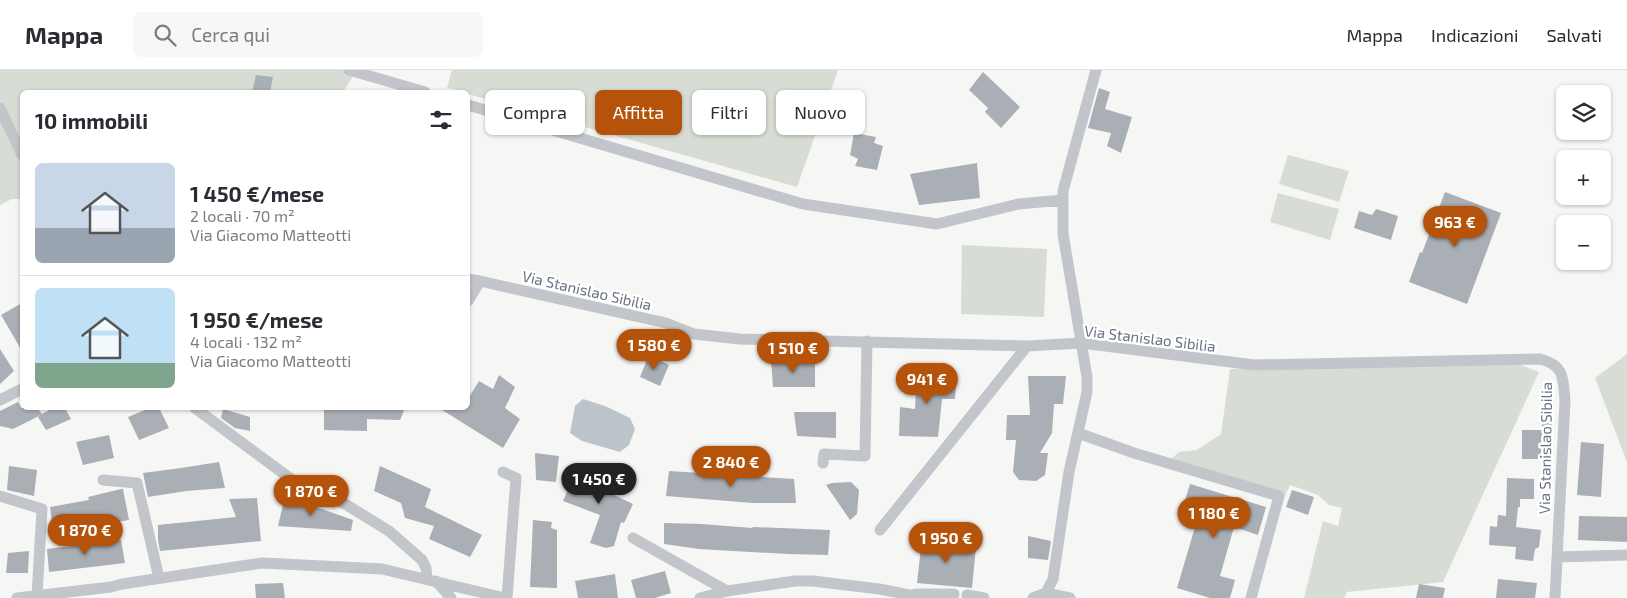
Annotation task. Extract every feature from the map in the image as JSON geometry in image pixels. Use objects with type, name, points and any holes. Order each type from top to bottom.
[{"type":"street","points":[[349,70],[419,90]]},
{"type":"street","points":[[1046,593],[1053,579],[1069,472],[1087,392],[1087,377],[1082,343],[1063,234],[1063,191],[1096,70]]},
{"type":"street","points":[[470,106],[803,204],[937,224],[1018,204],[1063,200]]},
{"type":"street","points":[[0,108],[20,151]]},
{"type":"street","name":"Via Stanislao Sibilia","points":[[470,278],[666,323],[694,334],[740,339],[1027,346],[1082,343],[1254,365],[1547,360],[1556,365],[1562,372],[1565,401],[1556,598]]},
{"type":"street","points":[[470,298],[480,281]]},
{"type":"street","points":[[823,463],[824,454],[865,456],[867,341]]},
{"type":"street","points":[[880,530],[1027,346]]},
{"type":"street","points":[[0,400],[20,390]]},
{"type":"street","points":[[198,410],[291,478],[345,504],[389,531],[422,560],[431,580],[451,598]]},
{"type":"street","points":[[1078,433],[1134,453],[1279,496],[1251,598]]},
{"type":"street","points":[[17,598],[112,592],[159,578],[262,563],[382,569],[431,580],[470,594],[506,598],[516,478],[503,472]]},
{"type":"street","points":[[103,480],[137,483],[159,578]]},
{"type":"street","points":[[0,496],[42,509],[37,596]]},
{"type":"street","points":[[633,538],[727,592]]},
{"type":"street","points":[[1557,557],[1627,555]]},
{"type":"street","points":[[700,598],[795,580],[911,594],[954,594]]},
{"type":"street","points":[[1033,598],[1046,593],[1070,598]]},
{"type":"street","points":[[911,594],[925,598]]},
{"type":"street","points":[[967,595],[984,598]]},
{"type":"shaded area","points":[[0,70],[342,70],[354,75],[344,90],[20,90],[20,199],[12,199],[0,205]]},
{"type":"shaded area","points":[[452,70],[838,70],[831,90],[776,90],[776,135],[815,135],[797,187],[613,135],[682,135],[682,90],[595,90],[595,130],[585,127],[585,90],[485,90],[485,99],[470,95],[470,90],[447,88]]},
{"type":"shaded area","points":[[1288,155],[1349,171],[1339,202],[1279,184]]},
{"type":"shaded area","points":[[1278,193],[1339,209],[1330,240],[1270,222]]},
{"type":"shaded area","points":[[962,245],[1047,249],[1044,317],[961,314]]},
{"type":"shaded area","points":[[1627,354],[1627,462],[1595,378]]},
{"type":"shaded area","points":[[1518,364],[1539,372],[1443,582],[1347,592],[1344,598],[1304,598],[1323,521],[1338,526],[1342,508],[1329,505],[1318,495],[1290,485],[1285,496],[1170,460],[1179,452],[1197,450],[1221,434],[1230,369]]},
{"type":"shaded area","points":[[583,399],[605,406],[630,418],[635,429],[629,445],[620,452],[582,441],[570,433],[575,406]]},
{"type":"building","points":[[983,72],[1020,107],[1001,128],[985,112],[988,108],[969,90]]},
{"type":"building","points":[[256,75],[273,77],[270,90],[252,90]]},
{"type":"building","points":[[1099,88],[1110,92],[1105,109],[1132,117],[1121,153],[1107,146],[1111,133],[1088,128]]},
{"type":"building","points":[[854,135],[876,137],[874,143],[883,146],[877,170],[855,166],[858,159],[850,155]]},
{"type":"building","points":[[977,163],[980,198],[919,205],[910,174]]},
{"type":"building","points":[[1445,192],[1501,213],[1467,304],[1409,282]]},
{"type":"building","points":[[1376,209],[1398,216],[1391,240],[1354,228],[1359,211],[1372,215]]},
{"type":"building","points":[[20,304],[20,348],[1,315]]},
{"type":"building","points":[[0,349],[14,371],[0,384]]},
{"type":"building","points":[[649,355],[669,365],[660,386],[640,377]]},
{"type":"building","points":[[771,360],[815,362],[815,387],[773,387]]},
{"type":"building","points":[[917,371],[957,374],[955,399],[942,399],[938,437],[899,436],[900,407],[915,409]]},
{"type":"building","points":[[499,375],[515,387],[505,408],[520,419],[503,448],[442,410],[470,410],[470,396],[479,381],[493,389]]},
{"type":"building","points":[[1028,376],[1066,376],[1063,404],[1054,404],[1052,433],[1040,453],[1048,453],[1045,475],[1036,481],[1019,480],[1013,472],[1016,440],[1006,440],[1007,415],[1030,415]]},
{"type":"building","points":[[18,402],[20,410],[39,410],[42,414],[49,410],[66,410],[71,419],[46,430],[38,417],[41,415],[13,429],[0,426],[0,411]]},
{"type":"building","points":[[145,410],[160,410],[169,428],[139,440],[128,417]]},
{"type":"building","points":[[223,410],[250,417],[250,431],[235,428],[221,418]]},
{"type":"building","points":[[324,410],[404,410],[400,420],[367,419],[367,431],[324,430]]},
{"type":"building","points":[[794,412],[836,412],[836,438],[797,436]]},
{"type":"building","points":[[1542,419],[1552,419],[1552,438],[1542,438],[1542,459],[1522,459],[1522,430],[1542,430]]},
{"type":"building","points":[[109,435],[114,458],[83,465],[76,442]]},
{"type":"building","points":[[1581,442],[1604,444],[1601,497],[1577,495]]},
{"type":"building","points":[[535,453],[559,456],[556,482],[536,480]]},
{"type":"building","points":[[219,462],[225,488],[186,491],[148,497],[143,473]]},
{"type":"building","points":[[9,466],[37,470],[34,496],[7,490]]},
{"type":"building","points":[[380,466],[431,489],[425,507],[482,535],[470,557],[429,539],[434,526],[405,518],[401,503],[374,491]]},
{"type":"building","points":[[578,466],[615,483],[610,493],[633,504],[624,523],[621,522],[614,546],[606,548],[590,543],[600,515],[563,501]]},
{"type":"building","points":[[669,471],[794,479],[796,503],[753,503],[666,496]]},
{"type":"building","points":[[1507,478],[1534,479],[1534,499],[1520,499],[1516,527],[1541,530],[1539,547],[1535,549],[1533,561],[1515,559],[1516,547],[1489,545],[1490,526],[1497,527],[1498,515],[1506,516]]},
{"type":"building","points":[[851,482],[859,490],[857,514],[850,520],[826,485]]},
{"type":"building","points":[[1190,484],[1266,507],[1258,535],[1234,527],[1220,576],[1235,580],[1230,598],[1210,598],[1177,588],[1198,517],[1181,513]]},
{"type":"building","points":[[123,489],[129,520],[93,526],[93,524],[53,533],[50,507],[89,500],[88,497]]},
{"type":"building","points":[[1292,490],[1314,497],[1308,515],[1286,507]]},
{"type":"building","points":[[285,496],[353,520],[351,531],[278,526]]},
{"type":"building","points":[[257,498],[261,541],[160,551],[158,525],[236,517],[229,499]]},
{"type":"building","points":[[1579,516],[1627,517],[1627,542],[1578,540]]},
{"type":"building","points":[[533,520],[552,522],[551,528],[557,530],[557,588],[530,587]]},
{"type":"building","points":[[664,523],[830,530],[828,555],[699,549],[664,544]]},
{"type":"building","points":[[1028,536],[1051,541],[1048,560],[1028,558]]},
{"type":"building","points":[[922,539],[976,547],[972,588],[917,583]]},
{"type":"building","points":[[121,540],[125,563],[49,572],[47,549],[79,545],[79,547]]},
{"type":"building","points":[[29,551],[28,573],[6,573],[8,553]]},
{"type":"building","points":[[665,571],[671,593],[655,598],[636,598],[631,580]]},
{"type":"building","points":[[615,574],[618,598],[578,598],[575,581]]},
{"type":"building","points":[[1498,579],[1537,583],[1535,598],[1496,598]]},
{"type":"building","points":[[283,583],[285,598],[256,598],[255,584]]},
{"type":"building","points":[[1419,584],[1445,588],[1443,598],[1416,598]]}]
